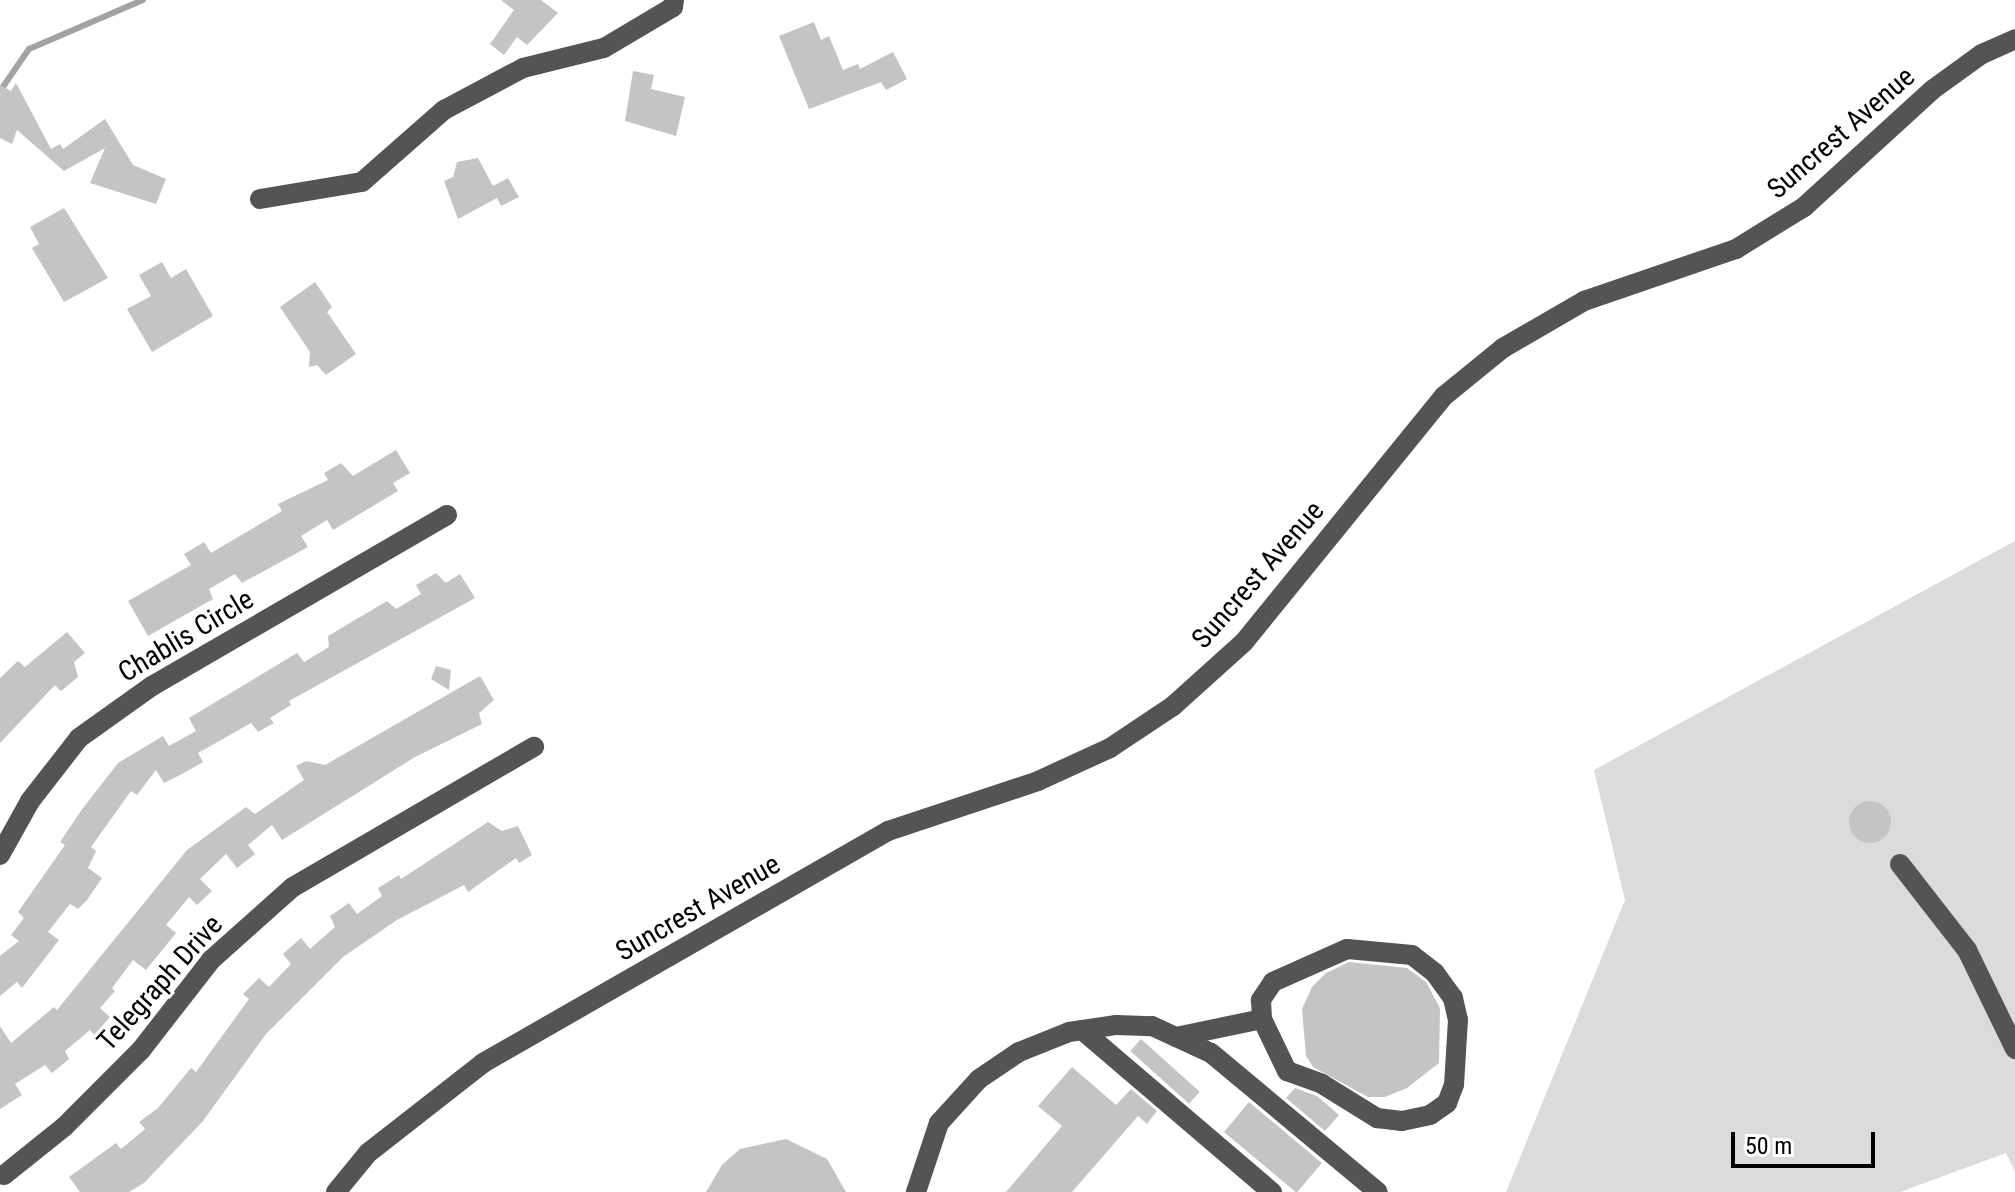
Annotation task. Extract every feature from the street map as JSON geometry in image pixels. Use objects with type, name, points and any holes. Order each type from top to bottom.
[{"type":"street","points":[[260,199],[362,182],[444,110],[523,68],[604,48],[673,7],[674,0]]},
{"type":"street","name":"Suncrest Avenue","points":[[336,1192],[368,1153],[483,1063],[888,831],[1038,781],[1110,748],[1173,706],[1244,642],[1444,396],[1503,348],[1584,301],[1736,249],[1804,207],[1932,90],[1982,54],[2015,39]]},
{"type":"street","name":"Chablis Circle","points":[[0,855],[30,801],[79,738],[152,686],[447,515]]},
{"type":"street","name":"Telegraph Drive","points":[[7,1181],[141,1050],[211,960],[293,887],[534,747]]},
{"type":"street","points":[[1900,864],[1967,950],[2015,1049]]},
{"type":"street","points":[[1347,949],[1412,955],[1435,973],[1453,998],[1458,1020],[1454,1085],[1447,1103],[1430,1115],[1402,1121],[1377,1118],[1322,1084],[1287,1071],[1262,1019],[1261,1000],[1273,982],[1347,949]]},
{"type":"street","points":[[1176,1037],[1262,1019]]},
{"type":"street","points":[[916,1192],[939,1123],[979,1079],[1019,1052],[1082,1030],[1152,1026],[1211,1053],[1378,1192]]},
{"type":"street","points":[[1082,1030],[1272,1192]]},
{"type":"shaded area","points":[[2015,541],[2015,1172],[2006,1153],[1900,1192],[1506,1192],[1625,900],[1594,770]]},
{"type":"building","points":[[501,0],[541,0],[558,13],[527,45],[517,37],[504,55],[490,44],[514,10]]},
{"type":"building","points":[[814,22],[821,40],[829,36],[843,70],[858,64],[860,69],[893,52],[907,79],[886,90],[881,82],[809,109],[779,36]]},
{"type":"building","points":[[633,71],[654,75],[651,89],[685,97],[676,136],[625,121]]},
{"type":"building","points":[[16,83],[51,149],[60,144],[63,149],[105,119],[133,165],[166,179],[156,204],[90,183],[105,148],[64,171],[17,130],[12,144],[0,138],[0,85],[11,91]]},
{"type":"building","points":[[478,158],[493,186],[508,178],[519,197],[501,206],[497,198],[458,219],[444,181],[453,177],[457,162]]},
{"type":"building","points":[[64,208],[108,278],[64,302],[32,248],[39,244],[30,227]]},
{"type":"building","points":[[162,262],[171,278],[186,269],[213,316],[152,352],[127,309],[151,296],[139,275]]},
{"type":"building","points":[[315,282],[332,307],[327,312],[356,354],[326,375],[317,365],[309,367],[310,352],[280,307]]},
{"type":"building","points":[[396,450],[410,473],[393,483],[398,491],[333,530],[327,520],[301,536],[308,547],[242,583],[235,574],[209,589],[213,599],[148,636],[128,601],[191,565],[184,554],[204,542],[211,553],[282,511],[278,504],[328,480],[324,473],[341,463],[353,476]]},
{"type":"building","points":[[436,573],[446,583],[460,574],[475,598],[289,701],[291,705],[270,718],[274,723],[258,732],[251,723],[198,753],[203,762],[182,774],[164,783],[156,770],[137,795],[131,791],[91,847],[96,851],[88,868],[102,878],[78,909],[70,904],[48,932],[59,940],[22,988],[17,982],[0,996],[0,956],[19,941],[11,935],[24,918],[18,912],[65,845],[60,842],[118,763],[163,736],[169,746],[196,731],[189,718],[297,653],[304,662],[329,647],[328,636],[387,601],[396,609],[421,594],[416,585]]},
{"type":"building","points":[[67,632],[85,653],[74,662],[78,677],[61,691],[55,685],[0,743],[0,678],[18,661],[25,667]]},
{"type":"building","points":[[436,666],[451,670],[449,690],[431,679]]},
{"type":"building","points":[[480,676],[494,700],[479,713],[482,724],[415,757],[282,840],[272,825],[248,845],[255,854],[237,868],[226,854],[200,879],[212,891],[197,905],[189,897],[166,925],[176,933],[146,970],[133,960],[112,988],[115,991],[100,1008],[110,1017],[94,1035],[90,1030],[65,1051],[69,1059],[52,1073],[45,1065],[15,1084],[22,1095],[0,1109],[0,1026],[11,1043],[54,1007],[57,1010],[187,850],[246,807],[255,814],[304,780],[296,766],[306,761],[325,765]]},
{"type":"building","points":[[1870,801],[1885,807],[1891,822],[1885,837],[1870,843],[1855,837],[1849,822],[1855,807]]},
{"type":"building","points":[[488,822],[502,831],[518,826],[532,855],[519,863],[516,858],[468,892],[464,885],[397,920],[343,957],[266,1034],[203,1121],[144,1183],[129,1192],[80,1192],[69,1177],[116,1143],[121,1149],[145,1129],[139,1122],[158,1108],[191,1068],[196,1072],[249,999],[243,994],[259,978],[269,987],[291,964],[283,954],[301,938],[310,949],[335,927],[330,916],[349,903],[357,914],[382,896],[378,888],[399,875],[401,879]]},
{"type":"building","points":[[1349,962],[1407,968],[1426,982],[1440,1008],[1439,1063],[1407,1088],[1385,1097],[1368,1097],[1313,1067],[1306,1056],[1302,1009],[1312,987],[1326,973]]},
{"type":"building","points":[[1141,1039],[1200,1092],[1189,1104],[1130,1051]]},
{"type":"building","points":[[1072,1067],[1116,1105],[1131,1089],[1157,1111],[1147,1124],[1138,1116],[1072,1192],[1006,1192],[1062,1126],[1038,1106]]},
{"type":"building","points":[[1295,1088],[1317,1096],[1339,1115],[1325,1131],[1286,1098]]},
{"type":"building","points":[[1249,1102],[1322,1163],[1296,1192],[1224,1132]]},
{"type":"building","points":[[786,1139],[827,1159],[846,1192],[706,1192],[722,1165],[740,1149]]},
{"type":"waterway","points":[[0,91],[29,49],[143,0]]}]
